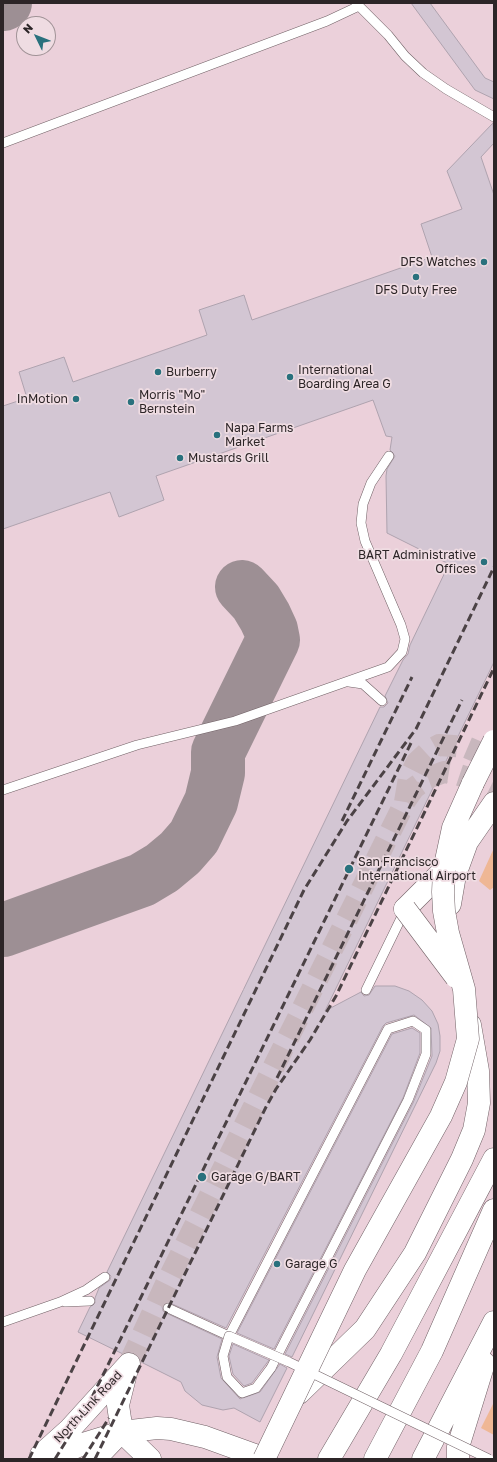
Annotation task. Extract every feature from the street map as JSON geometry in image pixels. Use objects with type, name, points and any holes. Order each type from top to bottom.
[{"type":"main road","points":[[48,1459],[84,1444],[122,1432],[156,1428],[188,1432],[220,1441],[265,1459],[356,1270],[441,1116],[456,1082],[468,1039],[464,989],[448,933],[444,911],[444,870],[453,828],[486,768],[494,741]]},
{"type":"main road","points":[[294,1398],[365,1329],[396,1283],[432,1221],[462,1159],[474,1130],[479,1103],[478,1070],[451,944],[450,908],[455,875],[467,842],[494,803]]},
{"type":"main road","points":[[444,870],[405,908],[464,989]]},
{"type":"main road","points":[[329,1459],[391,1354],[494,1159]]},
{"type":"main road","points":[[376,1459],[432,1352],[494,1210]]},
{"type":"main road","points":[[423,1459],[494,1322]]},
{"type":"main road","points":[[458,1459],[458,1447],[494,1332]]},
{"type":"main road","name":"North Link Road","points":[[37,1459],[70,1429],[129,1364],[124,1377],[118,1405],[122,1432]]},
{"type":"main road","points":[[95,1459],[122,1432]]},
{"type":"main road","points":[[122,1432],[150,1459]]},
{"type":"lane","points":[[3,144],[320,24],[358,4],[388,35],[405,56],[423,73],[446,89],[494,116]]},
{"type":"lane","points":[[3,790],[130,747],[235,721],[388,667],[402,652],[405,639],[401,626],[365,541],[362,523],[363,504],[371,484],[389,456]]},
{"type":"lane","points":[[348,682],[363,684],[382,701]]},
{"type":"lane","points":[[366,990],[405,908]]},
{"type":"lane","points":[[413,1021],[426,1030],[426,1054],[408,1100],[271,1368],[256,1388],[242,1393],[227,1378],[223,1356],[229,1336],[388,1029],[413,1021]]},
{"type":"lane","points":[[3,1322],[60,1302],[86,1290],[105,1277]]},
{"type":"lane","points":[[60,1302],[90,1301]]},
{"type":"lane","points":[[168,1308],[276,1356],[489,1459]]},
{"type":"shaded area","name":"San Francisco International Airport","points":[[3,3],[494,3],[494,1459],[3,1459]]},
{"type":"shaded area","points":[[494,848],[494,887],[490,890],[479,881]]},
{"type":"shaded area","points":[[494,1402],[494,1435],[481,1428]]},
{"type":"building","points":[[411,3],[430,3],[485,78],[494,82],[494,99],[475,90]]},
{"type":"building","points":[[493,123],[494,143],[481,157],[494,195],[494,662],[325,1011],[361,992],[364,996],[369,995],[375,986],[395,986],[409,991],[422,1000],[432,1011],[438,1024],[440,1051],[436,1063],[292,1357],[285,1354],[413,1103],[432,1056],[431,1028],[414,1015],[386,1023],[383,1026],[226,1328],[170,1303],[165,1303],[162,1306],[163,1311],[166,1313],[222,1339],[217,1357],[221,1378],[240,1399],[260,1392],[280,1364],[287,1368],[260,1422],[234,1408],[223,1410],[202,1405],[185,1391],[181,1382],[141,1362],[137,1355],[131,1352],[123,1354],[78,1332],[90,1307],[95,1303],[95,1298],[99,1288],[110,1280],[111,1276],[107,1272],[380,707],[384,707],[388,703],[385,696],[403,660],[408,654],[410,645],[449,564],[387,533],[386,476],[387,469],[395,456],[390,450],[392,437],[386,436],[373,400],[156,476],[164,500],[119,517],[110,492],[3,529],[3,406],[27,398],[19,372],[64,357],[73,382],[207,335],[199,310],[244,295],[252,320],[432,257],[421,224],[462,209],[447,171]]},
{"type":"building","points":[[412,1028],[420,1033],[420,1053],[403,1098],[274,1349],[237,1333],[392,1034]]},
{"type":"building","points":[[233,1344],[269,1360],[252,1383],[244,1386],[233,1374],[229,1356]]},
{"type":"taxiway","points":[[3,930],[142,880],[162,868],[180,853],[194,837],[211,802],[218,773],[218,752],[273,640],[271,630],[265,617],[256,602],[242,587]]},
{"type":"tunnel","points":[[405,802],[409,778],[417,762],[430,750],[439,745],[466,747],[494,759]]},
{"type":"tunnel","points":[[405,801],[414,788],[428,778],[444,772],[474,780],[494,790]]},
{"type":"tunnel","points":[[129,1364],[165,1286],[405,802]]},
{"type":"railway","points":[[29,1459],[304,890],[347,821],[416,729],[494,567]]},
{"type":"railway","points":[[95,1459],[266,1107],[276,1089],[310,1040],[336,996],[494,668]]},
{"type":"railway","points":[[342,821],[412,677]]},
{"type":"railway","points":[[277,1078],[462,700]]},
{"type":"railway","points":[[55,1459],[86,1409],[105,1371],[411,743]]},
{"type":"railway","points":[[83,1459],[109,1418]]},
{"type":"place","name":"DFS Watches","points":[[484,262]]},
{"type":"place","name":"DFS Duty Free","points":[[416,277]]},
{"type":"place","name":"Burberry","points":[[158,372]]},
{"type":"place","name":"International Boarding Area G","points":[[290,377]]},
{"type":"place","name":"InMotion","points":[[76,399]]},
{"type":"place","name":"Morris \"Mo\" Bernstein","points":[[131,402]]},
{"type":"place","name":"Napa Farms Market","points":[[217,435]]},
{"type":"place","name":"Mustards Grill","points":[[180,458]]},
{"type":"place","name":"BART Administrative Offices","points":[[484,562]]},
{"type":"place","name":"San Francisco International Airport","points":[[349,869]]},
{"type":"place","name":"Garage G/BART","points":[[202,1177]]},
{"type":"place","name":"Garage G","points":[[277,1264]]}]
